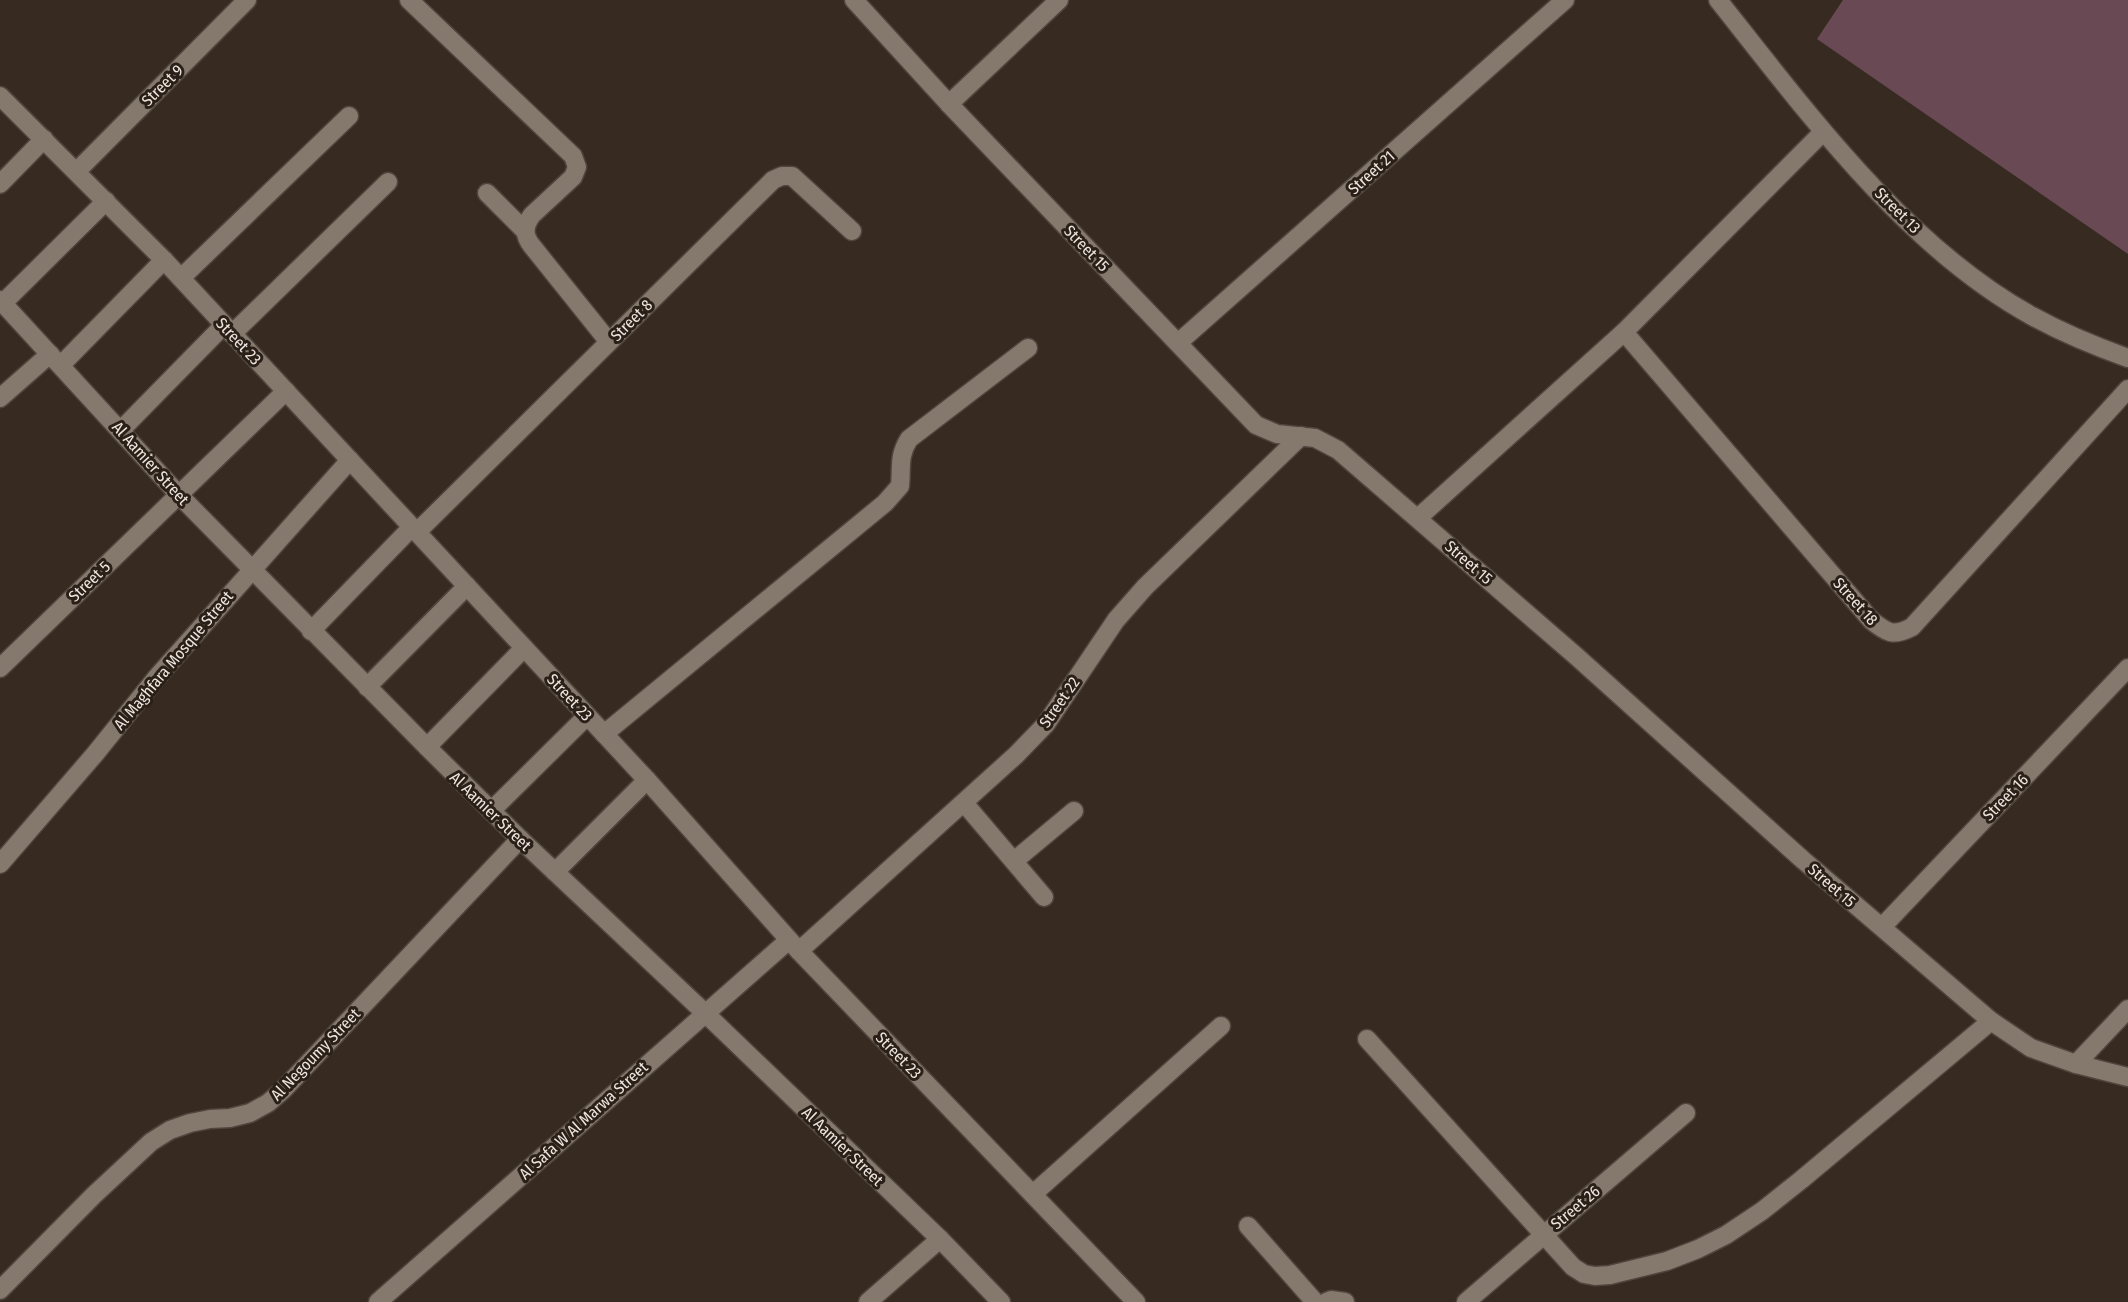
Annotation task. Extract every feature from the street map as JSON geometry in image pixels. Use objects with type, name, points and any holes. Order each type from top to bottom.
[{"type":"street","name":"Street 9","points":[[77,171],[247,0]]},
{"type":"street","points":[[409,0],[576,161],[576,172],[573,177],[527,222],[526,239],[609,342]]},
{"type":"street","name":"Street 15","points":[[854,0],[949,104],[1256,425],[1277,434],[1315,438],[1338,450],[1419,518],[1803,860],[1991,1021],[2031,1048],[2076,1064],[2128,1077]]},
{"type":"street","points":[[949,104],[1059,0]]},
{"type":"street","name":"Street 21","points":[[1178,343],[1565,0]]},
{"type":"street","name":"Street 13","points":[[1718,0],[1823,132],[1914,228],[1975,279],[2032,316],[2128,358]]},
{"type":"street","name":"Street 23","points":[[0,96],[181,278],[647,780],[794,946],[1136,1302]]},
{"type":"street","points":[[181,278],[349,116]]},
{"type":"street","points":[[1419,518],[1624,332],[1823,132]]},
{"type":"street","points":[[0,184],[44,139]]},
{"type":"street","name":"Street 8","points":[[311,631],[773,180],[782,176],[792,177],[800,182],[852,231]]},
{"type":"street","points":[[121,430],[388,182]]},
{"type":"street","points":[[487,193],[525,231]]},
{"type":"street","points":[[1,302],[105,201]]},
{"type":"street","points":[[0,398],[55,359],[164,260]]},
{"type":"street","name":"Al Aamier Street","points":[[1,302],[179,495],[491,812],[705,1013],[940,1239],[1001,1302]]},
{"type":"street","name":"Street 18","points":[[1624,332],[1871,620],[1882,629],[1893,633],[1912,627],[2128,389]]},
{"type":"street","points":[[604,734],[885,503],[900,486],[899,463],[902,450],[909,439],[1029,348]]},
{"type":"street","name":"Street 5","points":[[0,668],[286,391]]},
{"type":"street","name":"Street 22","points":[[794,946],[964,804],[1016,755],[1046,724],[1116,620],[1145,587],[1301,436]]},
{"type":"street","name":"Al Maghfara Mosque Street","points":[[0,864],[88,762],[157,677],[350,460]]},
{"type":"street","points":[[367,687],[467,586]]},
{"type":"street","points":[[427,747],[524,648]]},
{"type":"street","name":"Street 16","points":[[1881,927],[2128,668]]},
{"type":"street","points":[[491,812],[587,716]]},
{"type":"street","points":[[555,872],[647,780]]},
{"type":"street","points":[[964,804],[1044,897]]},
{"type":"street","points":[[1014,861],[1074,811]]},
{"type":"street","name":"Al Negoumy Street","points":[[0,1290],[150,1142],[190,1123],[210,1119],[230,1119],[250,1113],[268,1103],[283,1090],[520,839]]},
{"type":"street","name":"Al Safa W Al Marwa Street","points":[[378,1302],[705,1013],[794,946]]},
{"type":"street","points":[[2076,1064],[2128,1010]]},
{"type":"street","points":[[1367,1039],[1573,1268],[1584,1274],[1595,1276],[1610,1275],[1666,1261],[1698,1249],[1726,1234],[1762,1210],[1991,1021]]},
{"type":"street","points":[[1032,1194],[1221,1026]]},
{"type":"street","name":"Street 26","points":[[1466,1302],[1686,1113]]},
{"type":"street","points":[[1248,1226],[1315,1302]]},
{"type":"street","points":[[868,1302],[940,1239]]},
{"type":"street","points":[[1326,1302],[1345,1302]]},
{"type":"shaded area","points":[[1843,0],[2128,0],[2128,254],[1817,39]]}]
